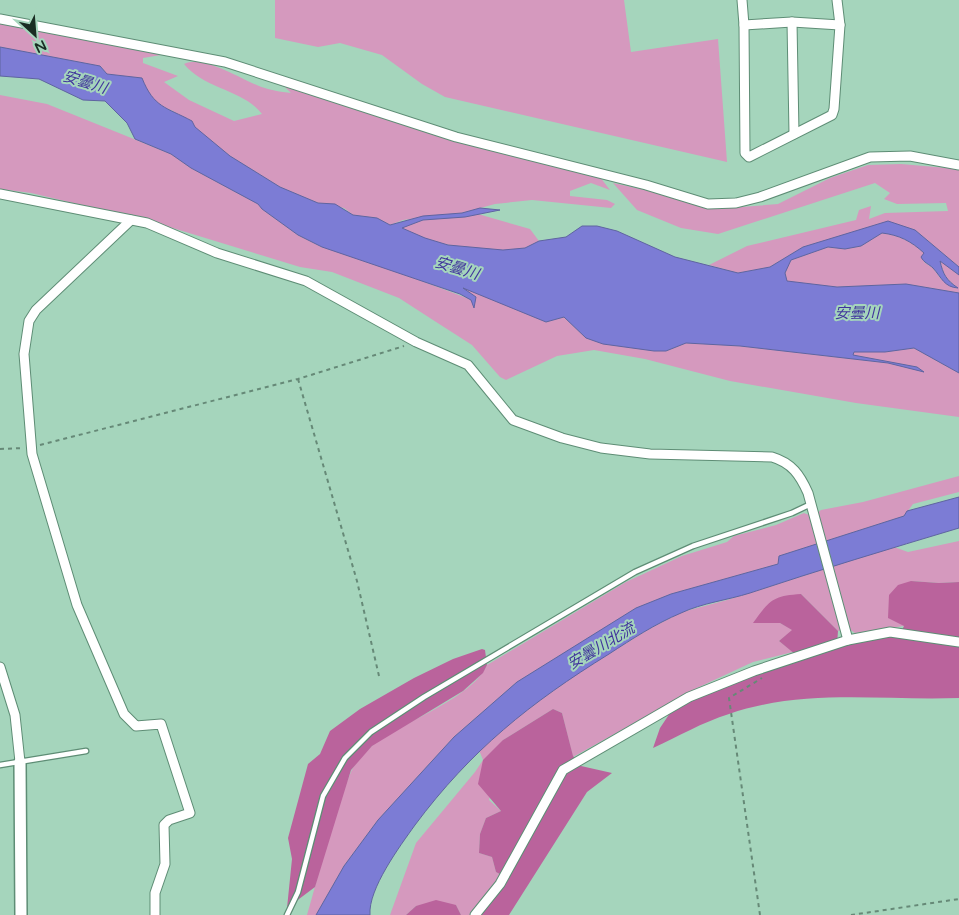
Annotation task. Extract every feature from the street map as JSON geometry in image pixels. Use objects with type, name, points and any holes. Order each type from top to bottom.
[{"type":"main road","points":[[20,762],[21,915]]},
{"type":"street","points":[[742,0],[744,25],[745,153],[749,157],[832,115],[840,25],[837,0]]},
{"type":"street","points":[[0,19],[225,62],[456,137],[646,185],[708,204],[736,203],[760,197],[870,157],[910,156],[959,165]]},
{"type":"street","points":[[744,25],[792,22],[840,25]]},
{"type":"street","points":[[792,22],[794,134]]},
{"type":"street","points":[[0,194],[147,223],[217,252],[306,281],[416,342],[468,365],[513,420],[562,438],[601,448],[650,454],[772,456],[786,461],[794,468],[802,480],[811,504],[846,636]]},
{"type":"street","points":[[131,220],[36,310],[29,321],[24,354],[32,454],[77,605],[124,714],[136,726],[161,724],[190,813],[169,820],[164,826],[166,864],[155,893],[155,915]]},
{"type":"street","points":[[475,915],[500,884],[563,770],[688,698],[846,636],[890,632],[959,642]]},
{"type":"street","points":[[0,667],[16,715],[20,762]]},
{"type":"lane","points":[[287,915],[298,892],[322,796],[344,758],[371,732],[424,698],[634,572],[693,546],[792,513],[811,504]]},
{"type":"lane","points":[[0,765],[86,752]]},
{"type":"path","points":[[32,447],[298,378],[416,342]]},
{"type":"path","points":[[298,378],[357,581],[379,676]]},
{"type":"path","points":[[0,449],[24,448]]},
{"type":"path","points":[[760,915],[729,698],[770,674]]},
{"type":"path","points":[[852,915],[959,899]]},
{"type":"shaded area","points":[[275,0],[624,0],[631,52],[718,39],[727,162],[445,97],[422,84],[382,55],[340,43],[318,47],[275,38]]},
{"type":"shaded area","points":[[0,22],[38,31],[113,42],[185,58],[161,55],[143,58],[143,63],[178,76],[164,82],[189,100],[234,121],[262,114],[245,100],[202,79],[184,64],[193,62],[203,63],[226,70],[268,89],[291,93],[285,87],[270,81],[455,134],[593,168],[610,190],[591,183],[570,191],[570,196],[607,200],[615,204],[611,208],[532,200],[495,204],[462,213],[403,220],[390,225],[377,218],[353,215],[344,208],[318,203],[280,187],[230,156],[173,111],[159,106],[148,94],[122,76],[107,74],[100,66],[0,47]]},
{"type":"shaded area","points":[[0,95],[47,104],[171,154],[191,168],[258,204],[262,209],[298,235],[322,247],[377,264],[472,300],[476,297],[461,287],[470,290],[546,322],[564,317],[586,338],[654,351],[666,351],[686,343],[740,346],[888,363],[922,371],[917,367],[853,355],[854,352],[885,352],[914,348],[959,373],[959,417],[856,403],[730,381],[645,359],[594,350],[557,356],[506,380],[500,377],[472,345],[399,298],[332,272],[300,267],[153,222],[31,193],[0,189]]},
{"type":"shaded area","points":[[901,164],[959,169],[959,267],[915,230],[888,222],[803,247],[770,267],[738,273],[709,265],[747,246],[856,220],[859,210],[871,206],[869,219],[885,213],[948,211],[946,203],[897,204],[884,199],[890,193],[875,183],[718,234],[681,228],[637,210],[613,183],[729,208],[778,204],[830,178],[868,165]]},
{"type":"shaded area","points":[[478,214],[530,229],[539,241],[525,248],[514,250],[480,249],[443,244],[411,234],[401,228],[423,220]]},
{"type":"shaded area","points":[[882,233],[894,235],[914,245],[924,253],[924,262],[933,268],[941,279],[957,287],[945,275],[940,260],[959,275],[959,293],[906,284],[837,287],[787,282],[785,273],[791,260],[828,247],[845,249],[861,246]]},
{"type":"shaded area","points":[[959,476],[959,492],[913,504],[904,516],[779,556],[778,564],[671,594],[636,608],[517,682],[454,737],[378,820],[344,866],[316,915],[307,915],[338,807],[351,772],[357,762],[369,749],[385,737],[467,689],[479,677],[487,665],[626,582],[682,556],[727,542],[734,536],[776,525],[804,513],[813,514],[821,510],[863,502]]},
{"type":"shaded area","points":[[959,541],[959,582],[911,581],[904,626],[855,633],[849,629],[838,631],[801,594],[754,623],[780,623],[793,630],[779,641],[793,652],[753,662],[697,688],[573,757],[562,713],[553,709],[503,740],[489,800],[501,811],[486,818],[480,834],[479,853],[492,857],[496,872],[501,875],[494,887],[471,915],[461,915],[456,905],[416,906],[406,915],[390,915],[416,843],[475,772],[483,760],[479,750],[500,730],[566,681],[649,629],[682,612],[727,600],[894,547],[908,552]]},
{"type":"shaded area","points":[[911,581],[959,582],[959,698],[843,697],[786,701],[757,706],[719,717],[653,748],[660,728],[672,710],[723,686],[801,659],[779,641],[792,630],[780,623],[753,623],[768,604],[784,596],[801,594],[838,631],[837,645],[901,632],[904,626],[888,618],[889,595],[898,585]]},
{"type":"shaded area","points":[[482,649],[485,650],[487,665],[483,673],[463,691],[372,746],[351,770],[315,887],[287,908],[292,859],[288,838],[308,764],[320,754],[330,731],[360,709],[414,678],[453,659]]},
{"type":"shaded area","points":[[553,709],[562,713],[573,756],[581,766],[612,773],[587,792],[509,915],[479,915],[507,878],[496,872],[492,857],[479,853],[480,834],[486,818],[501,811],[478,784],[483,760],[503,740]]},
{"type":"shaded area","points":[[436,900],[456,905],[461,915],[406,915],[416,906]]},
{"type":"water","name":"安曇川","points":[[0,47],[100,66],[107,74],[142,78],[156,101],[192,121],[195,127],[230,156],[280,187],[318,203],[335,204],[353,215],[377,218],[390,225],[423,216],[462,213],[480,208],[500,210],[465,217],[423,220],[402,228],[448,245],[503,250],[525,248],[539,241],[566,237],[582,226],[597,226],[617,231],[675,257],[738,273],[770,267],[803,247],[888,221],[915,230],[959,267],[959,275],[940,261],[946,276],[958,288],[949,286],[922,259],[921,257],[924,253],[914,245],[894,235],[882,233],[861,246],[845,249],[828,247],[791,260],[785,273],[787,281],[837,287],[906,284],[959,293],[959,373],[914,348],[885,352],[854,352],[853,355],[917,367],[924,372],[888,363],[740,346],[686,343],[666,351],[654,351],[603,344],[586,338],[564,317],[546,322],[463,288],[476,297],[474,308],[471,300],[460,294],[322,247],[298,235],[262,209],[258,204],[191,168],[171,154],[135,139],[127,123],[105,101],[83,100],[39,79],[0,76]]},
{"type":"water","name":"安曇川北流","points":[[959,497],[959,528],[689,610],[644,632],[580,672],[503,730],[480,751],[436,798],[386,868],[374,893],[370,915],[316,915],[344,866],[378,820],[454,737],[517,682],[636,608],[671,594],[778,564],[779,556],[904,516],[907,511]]}]
